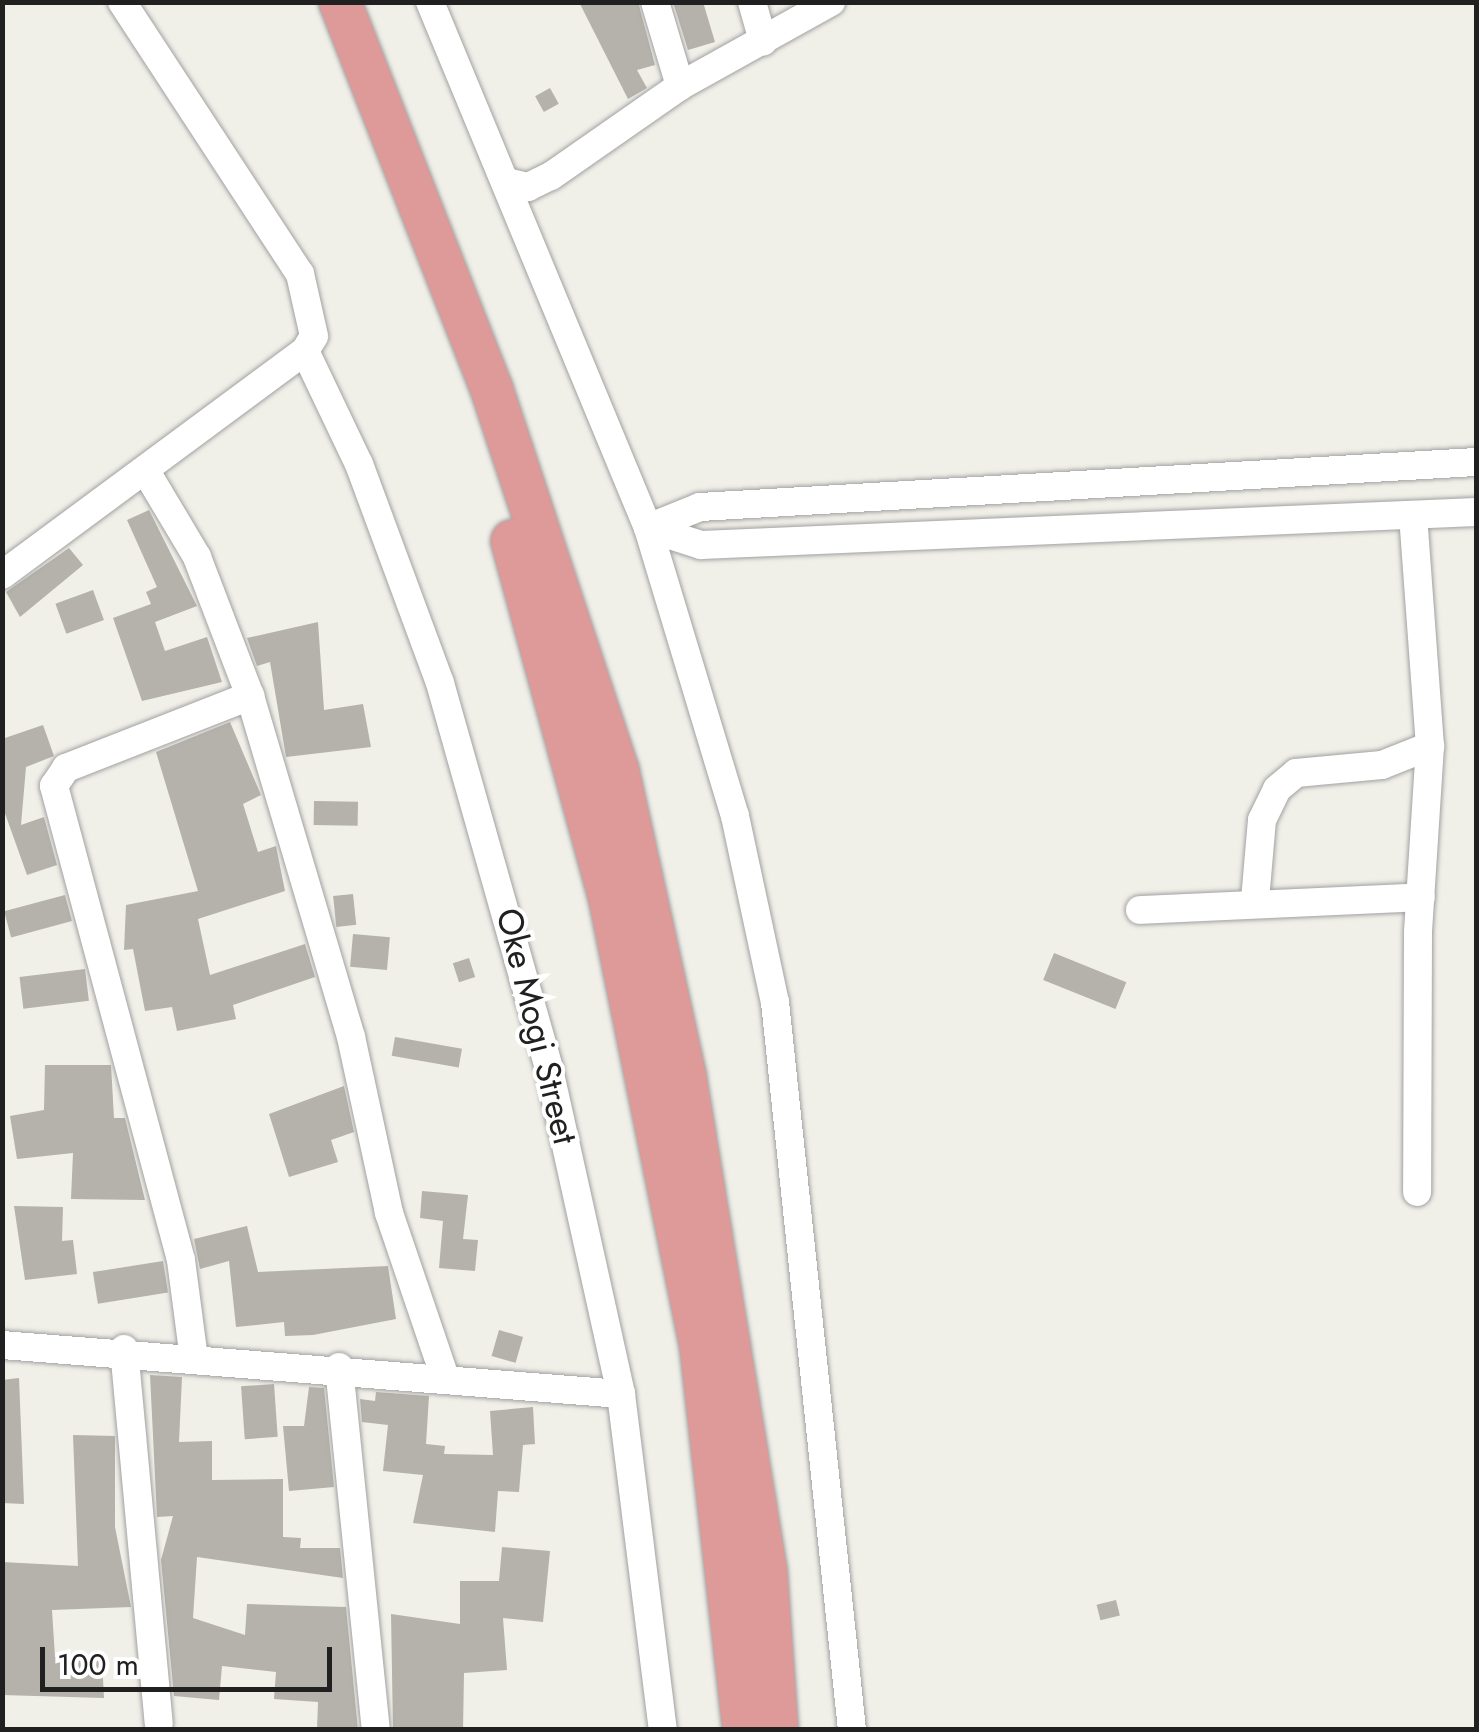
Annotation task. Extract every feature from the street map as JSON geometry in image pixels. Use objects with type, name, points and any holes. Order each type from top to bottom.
[{"type":"highway","points":[[311,2],[375,126],[492,390],[618,771],[688,1095],[766,1571],[777,1730]]},
{"type":"highway","points":[[340,2],[375,126],[464,377],[584,788],[700,1348],[744,1730]]},
{"type":"street","points":[[3,573],[147,473],[306,351],[312,307],[300,274],[122,2]]},
{"type":"street","points":[[430,2],[648,528],[735,816],[775,1002],[852,1730]]},
{"type":"street","points":[[655,2],[680,86]]},
{"type":"street","points":[[752,2],[762,41]]},
{"type":"street","points":[[506,182],[528,188],[551,176],[680,86],[831,2]]},
{"type":"street","name":"Oke Mogi Street","points":[[306,351],[359,464],[467,771],[553,1086],[621,1394],[663,1730]]},
{"type":"street","points":[[648,528],[700,507],[1476,462]]},
{"type":"street","points":[[147,473],[197,557],[250,696],[351,1037],[388,1213],[444,1374]]},
{"type":"street","points":[[883,496],[884,538]]},
{"type":"street","points":[[648,528],[701,545],[1476,512]]},
{"type":"street","points":[[1413,515],[1430,746],[1421,898],[1417,1192]]},
{"type":"street","points":[[194,1358],[181,1260],[54,786],[66,768],[250,696]]},
{"type":"street","points":[[1255,900],[1262,820],[1277,789],[1296,773],[1382,766],[1430,746]]},
{"type":"street","points":[[1140,910],[1255,900],[1421,898]]},
{"type":"street","points":[[2,1345],[124,1349],[194,1358],[444,1374],[621,1394]]},
{"type":"street","points":[[124,1349],[158,1723]]},
{"type":"street","points":[[339,1367],[376,1730]]},
{"type":"building","points":[[579,2],[638,2],[655,65],[637,70],[647,88],[628,99]]},
{"type":"building","points":[[673,2],[703,2],[715,42],[688,50]]},
{"type":"building","points":[[550,88],[559,104],[544,112],[535,96]]},
{"type":"building","points":[[149,510],[197,606],[155,622],[165,651],[207,637],[222,682],[142,701],[113,618],[151,604],[146,592],[157,587],[127,520]]},
{"type":"building","points":[[69,548],[83,565],[20,617],[6,592]]},
{"type":"building","points":[[93,590],[104,620],[66,634],[55,604]]},
{"type":"building","points":[[318,622],[324,710],[363,704],[371,747],[286,757],[270,662],[257,666],[247,638]]},
{"type":"building","points":[[230,722],[261,795],[243,804],[258,852],[276,846],[285,891],[198,919],[210,975],[305,944],[315,977],[233,1005],[236,1019],[177,1031],[172,1007],[145,1011],[133,949],[124,950],[126,905],[198,891],[156,752]]},
{"type":"building","points":[[43,725],[54,756],[26,767],[21,825],[44,817],[57,865],[27,875],[2,805],[2,739]]},
{"type":"building","points":[[314,801],[358,802],[358,826],[314,825]]},
{"type":"building","points":[[353,894],[356,925],[336,927],[333,896]]},
{"type":"building","points":[[65,895],[72,921],[11,937],[4,911]]},
{"type":"building","points":[[353,934],[390,937],[387,970],[350,967]]},
{"type":"building","points":[[1054,953],[1126,982],[1115,1009],[1043,980]]},
{"type":"building","points":[[469,958],[475,977],[459,982],[453,963]]},
{"type":"building","points":[[85,969],[89,1001],[23,1009],[19,977]]},
{"type":"building","points":[[395,1037],[462,1049],[459,1068],[392,1056]]},
{"type":"building","points":[[45,1065],[111,1065],[114,1118],[125,1118],[145,1200],[71,1199],[73,1153],[17,1159],[10,1116],[44,1110]]},
{"type":"building","points":[[344,1086],[354,1132],[331,1140],[338,1162],[289,1177],[269,1114]]},
{"type":"building","points":[[422,1191],[468,1195],[463,1239],[478,1240],[475,1271],[439,1268],[443,1221],[420,1218]]},
{"type":"building","points":[[14,1206],[63,1207],[62,1241],[73,1240],[77,1274],[25,1280]]},
{"type":"building","points":[[247,1226],[258,1272],[388,1266],[396,1319],[313,1335],[285,1336],[284,1322],[236,1327],[229,1261],[200,1269],[194,1239]]},
{"type":"building","points":[[163,1261],[168,1293],[98,1304],[93,1272]]},
{"type":"building","points":[[499,1330],[523,1337],[516,1363],[492,1356]]},
{"type":"building","points":[[150,1375],[182,1377],[179,1442],[212,1441],[212,1480],[283,1479],[283,1537],[301,1538],[300,1548],[340,1548],[343,1578],[197,1557],[193,1618],[245,1635],[247,1604],[346,1607],[358,1730],[317,1730],[318,1702],[274,1699],[276,1672],[222,1666],[219,1700],[174,1696],[161,1560],[173,1516],[157,1517]]},
{"type":"building","points":[[19,1378],[24,1504],[2,1503],[2,1380]]},
{"type":"building","points":[[274,1384],[278,1437],[245,1439],[241,1386]]},
{"type":"building","points":[[309,1387],[324,1388],[334,1487],[289,1491],[283,1426],[304,1426]]},
{"type":"building","points":[[376,1392],[429,1396],[426,1444],[445,1446],[444,1454],[493,1455],[490,1411],[533,1407],[535,1444],[523,1445],[519,1492],[498,1491],[495,1532],[413,1523],[423,1475],[383,1471],[388,1425],[362,1422],[360,1399],[375,1401]]},
{"type":"building","points":[[73,1435],[115,1436],[115,1527],[131,1607],[52,1610],[55,1657],[102,1660],[104,1698],[2,1695],[2,1562],[78,1566]]},
{"type":"building","points":[[502,1547],[550,1551],[543,1622],[503,1618],[507,1670],[464,1673],[463,1730],[393,1730],[391,1614],[460,1624],[460,1581],[499,1581]]},
{"type":"building","points":[[1116,1600],[1120,1616],[1100,1620],[1097,1605]]}]
